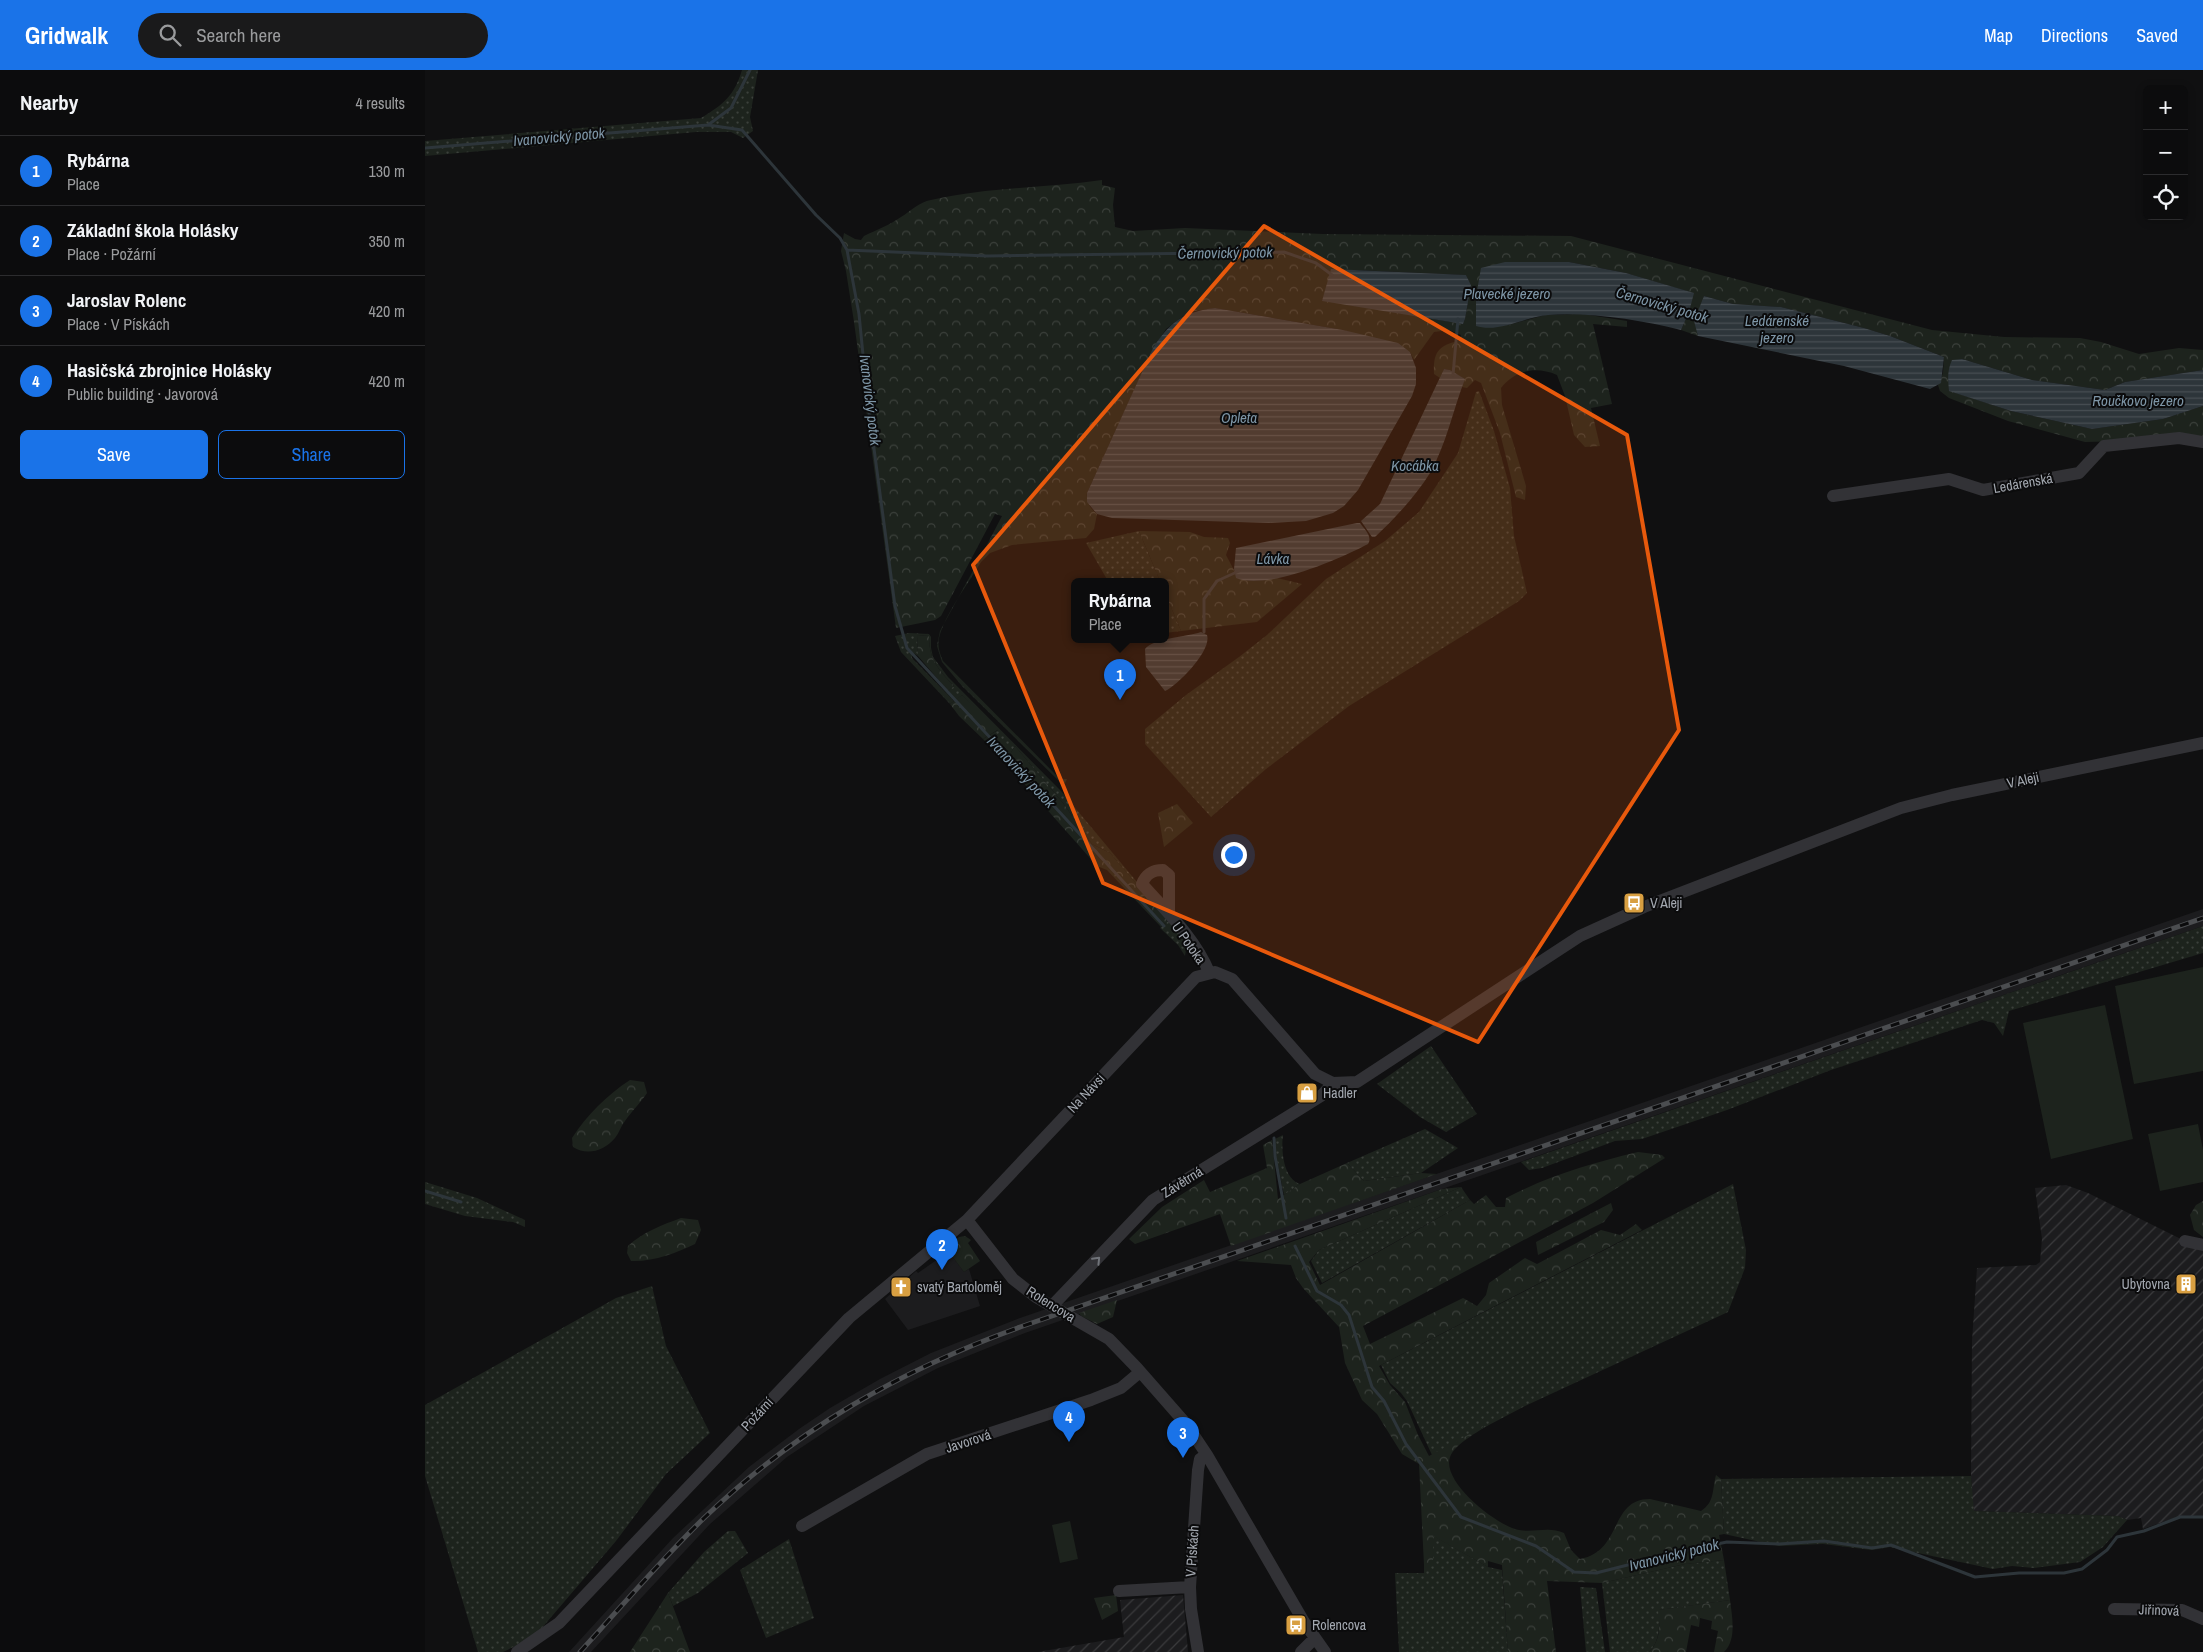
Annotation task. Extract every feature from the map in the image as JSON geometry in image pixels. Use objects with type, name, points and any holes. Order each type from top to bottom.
[{"type":"street","name":"Ledárenská","points":[[1833,496],[1949,479],[1983,490],[2079,473],[2104,446],[2179,438],[2203,442]]},
{"type":"street","name":"V Aleji","points":[[1333,1083],[1345,1084],[1363,1080],[1580,936],[1618,917],[1657,901],[1901,808],[2203,743]]},
{"type":"street","name":"U Potoka","points":[[1169,914],[1200,953],[1209,972]]},
{"type":"street","points":[[1209,972],[1221,973],[1232,979],[1311,1071],[1318,1077],[1333,1083]]},
{"type":"street","name":"Na Návsi","points":[[967,1220],[1186,986],[1196,977],[1209,972]]},
{"type":"street","name":"Závětrná","points":[[1052,1306],[1153,1200],[1321,1096],[1333,1083]]},
{"type":"street","name":"Rolencova","points":[[967,1220],[1006,1271],[1036,1296],[1109,1340],[1187,1425],[1207,1455],[1325,1652]]},
{"type":"street","name":"Požární","points":[[517,1652],[559,1623],[856,1310],[967,1220]]},
{"type":"street","points":[[2185,1241],[2203,1245]]},
{"type":"street","name":"Javorová","points":[[802,1526],[927,1454],[1091,1400],[1121,1388],[1140,1372]]},
{"type":"street","name":"V Pískách","points":[[1198,1652],[1191,1609],[1190,1587],[1198,1470],[1200,1459],[1207,1455]]},
{"type":"street","points":[[1119,1591],[1190,1587]]},
{"type":"street","name":"Jiřinová","points":[[2114,1609],[2182,1610],[2203,1619]]},
{"type":"street","points":[[1300,1651],[1315,1638]]},
{"type":"highlighted area","points":[[1264,226],[1627,435],[1679,730],[1478,1042],[1103,883],[973,565]]},
{"type":"shaded area","points":[[2203,909],[2203,926],[1025,1333],[938,1368],[864,1406],[787,1457],[710,1524],[591,1652],[569,1652],[673,1538],[749,1467],[830,1408],[880,1379],[931,1353],[1020,1318]]},
{"type":"shaded area","points":[[2066,1185],[2088,1193],[2185,1241],[2203,1246],[2203,1516],[2180,1516],[2143,1529],[2141,1518],[2127,1520],[2118,1516],[1973,1511],[1971,1476],[1972,1341],[1977,1268],[2036,1265],[2040,1262],[2042,1239],[2035,1188]]},
{"type":"shaded area","points":[[946,1248],[964,1272],[969,1269],[980,1306],[908,1330],[885,1299],[898,1287],[901,1291],[905,1290],[902,1284],[916,1271],[918,1273],[938,1259],[936,1256]]},
{"type":"shaded area","points":[[1183,1595],[1188,1652],[1038,1652],[1124,1637],[1120,1600]]},
{"type":"green space","points":[[742,70],[758,70],[750,117],[753,131],[743,138],[731,132],[696,132],[425,156],[425,141],[701,118],[722,104],[732,93]]},
{"type":"green space","points":[[1102,180],[1102,185],[1115,188],[1113,205],[1115,227],[1133,231],[1185,228],[1323,234],[1571,236],[1932,330],[2004,337],[2080,338],[2101,342],[2139,354],[2179,348],[2203,350],[2203,370],[2125,382],[2105,390],[2032,380],[1962,359],[1950,391],[2011,411],[2092,429],[2163,419],[2203,406],[2203,439],[2085,442],[2008,421],[1949,398],[1940,391],[1938,385],[1943,373],[1944,357],[1890,336],[1781,307],[1733,304],[1704,296],[1697,332],[1698,336],[1681,330],[1689,312],[1693,293],[1626,273],[1569,262],[1505,262],[1508,325],[1545,315],[1583,314],[1627,321],[1627,327],[1593,324],[1612,404],[1591,408],[1600,446],[1585,447],[1574,435],[1565,396],[1557,375],[1534,370],[1526,371],[1513,377],[1501,388],[1502,405],[1526,486],[1525,500],[1516,497],[1500,433],[1481,383],[1475,380],[1467,388],[1462,387],[1464,379],[1450,370],[1444,369],[1440,378],[1434,374],[1438,351],[1446,345],[1459,341],[1461,335],[1449,330],[1434,332],[1414,360],[1410,352],[1343,330],[1215,308],[1190,312],[1166,329],[1153,349],[1087,493],[1089,505],[1097,514],[1094,529],[1086,538],[1012,545],[990,553],[981,562],[980,558],[1002,516],[995,514],[941,616],[935,620],[896,628],[854,322],[841,251],[844,233],[861,240],[864,236],[931,200],[995,190]],"holes":[[[1356,270],[1466,275],[1471,285],[1463,324],[1322,300]]]},
{"type":"green space","points":[[1479,391],[1494,431],[1510,488],[1514,536],[1527,593],[1519,601],[1349,706],[1266,769],[1211,817],[1145,744],[1145,729],[1186,695],[1267,635],[1326,579],[1385,541],[1419,512],[1458,453],[1476,392]]},
{"type":"green space","points":[[1139,531],[1159,578],[1106,578],[1086,543]]},
{"type":"green space","points":[[1139,531],[1190,532],[1204,537],[1228,538],[1230,543],[1226,555],[1235,572],[1253,581],[1277,578],[1302,584],[1257,622],[1181,631],[1169,602],[1169,578],[1159,578]]},
{"type":"green space","points":[[980,558],[981,562],[958,599]]},
{"type":"green space","points":[[1169,602],[1181,631],[1169,632]]},
{"type":"green space","points":[[909,633],[929,634],[933,657],[948,677],[1061,791],[1187,942],[1185,956],[1178,945],[1160,928],[1168,921],[1110,853],[1092,844],[1063,803],[1015,746],[1005,762],[983,739],[998,730],[962,695],[956,700],[948,691],[954,686],[935,664],[929,644],[929,636],[917,635],[918,656],[912,652],[912,658],[954,701],[950,704],[901,652],[895,636]]},
{"type":"green space","points":[[917,635],[929,636],[929,644],[935,664],[954,686],[948,691],[918,656]]},
{"type":"green space","points":[[938,641],[943,661],[1060,779],[1067,779],[1065,783],[1061,783],[962,686],[942,662],[937,646]]},
{"type":"green space","points":[[962,695],[999,729],[983,739],[959,716],[950,704]]},
{"type":"green space","points":[[1015,746],[1063,803],[1092,844],[1110,853],[1168,921],[1161,927],[1107,870],[1097,866],[1005,762]]},
{"type":"green space","points":[[1177,804],[1193,823],[1164,847],[1158,813]]},
{"type":"green space","points":[[2203,926],[2203,953],[2009,1011],[2003,1036],[1994,1023],[1982,1020],[1831,1070],[1727,1110],[1642,1139],[1615,1141],[1542,1168],[1529,1170],[1521,1162]]},
{"type":"green space","points":[[2203,967],[2203,1071],[2134,1084],[2115,986]]},
{"type":"green space","points":[[2105,1005],[2133,1139],[2051,1159],[2023,1023]]},
{"type":"green space","points":[[1431,1046],[1477,1114],[1446,1132],[1420,1117],[1377,1084]]},
{"type":"green space","points":[[630,1080],[644,1082],[647,1093],[615,1138],[606,1146],[595,1151],[578,1150],[573,1147],[572,1138],[584,1121],[605,1099]]},
{"type":"green space","points":[[2198,1124],[2203,1150],[2203,1182],[2160,1191],[2148,1134]]},
{"type":"green space","points":[[1425,1129],[1458,1148],[1421,1173],[1364,1181],[1347,1163]]},
{"type":"green space","points":[[1283,1135],[1284,1163],[1290,1176],[1300,1184],[1284,1195],[1276,1156],[1275,1139]]},
{"type":"green space","points":[[1272,1140],[1278,1199],[1300,1184],[1347,1163],[1364,1181],[1421,1173],[1437,1174],[1231,1246],[1220,1214],[1135,1244],[1129,1239],[1162,1207],[1204,1180],[1210,1192],[1267,1168],[1263,1145]]},
{"type":"green space","points":[[1638,1152],[1662,1155],[1665,1158],[1593,1203],[1363,1326],[1370,1344],[1463,1298],[1477,1306],[1486,1295],[1489,1283],[1525,1258],[1537,1264],[1601,1230],[1620,1235],[1636,1224],[1642,1230],[1379,1366],[1390,1385],[1405,1402],[1418,1435],[1429,1456],[1494,1421],[1463,1442],[1453,1452],[1450,1457],[1449,1467],[1454,1478],[1462,1490],[1485,1512],[1509,1527],[1525,1531],[1553,1530],[1564,1533],[1571,1550],[1580,1559],[1594,1554],[1603,1546],[1621,1516],[1628,1507],[1637,1501],[1650,1499],[1701,1511],[1711,1500],[1716,1475],[1721,1479],[1724,1534],[1719,1535],[1724,1560],[1685,1564],[1602,1583],[1547,1581],[1556,1652],[1508,1652],[1502,1565],[1488,1561],[1488,1567],[1433,1536],[1433,1565],[1424,1565],[1419,1464],[1402,1454],[1377,1414],[1362,1400],[1345,1363],[1339,1327],[1303,1288],[1296,1278],[1291,1265],[1237,1261],[1442,1189],[1461,1187],[1319,1250],[1309,1262],[1320,1285],[1470,1200],[1474,1204],[1486,1195],[1496,1207],[1505,1207],[1506,1198],[1538,1183],[1587,1166]]},
{"type":"green space","points":[[425,1182],[477,1198],[525,1220],[525,1227],[513,1222],[465,1216],[425,1204]]},
{"type":"green space","points":[[1733,1184],[1746,1250],[1745,1268],[1728,1312],[1525,1406],[1432,1455],[1407,1401],[1390,1383],[1381,1365]]},
{"type":"green space","points":[[1461,1187],[1470,1200],[1322,1283],[1311,1261],[1319,1250]]},
{"type":"green space","points":[[2203,1201],[2203,1237],[2194,1230],[2190,1215],[2196,1205]]},
{"type":"green space","points":[[1611,1203],[1613,1210],[1604,1222],[1538,1255],[1536,1242]]},
{"type":"green space","points":[[681,1218],[698,1220],[701,1230],[695,1244],[672,1254],[631,1261],[627,1253],[628,1246],[646,1233]]},
{"type":"green space","points":[[965,1236],[971,1240],[968,1243],[980,1261],[964,1272],[946,1248],[959,1237]]},
{"type":"green space","points":[[652,1286],[666,1346],[710,1433],[666,1474],[616,1541],[541,1629],[524,1642],[503,1652],[478,1652],[425,1476],[425,1405],[616,1298]]},
{"type":"green space","points":[[1117,1300],[1113,1317],[1097,1324],[1081,1316],[1079,1313]]},
{"type":"green space","points":[[1971,1476],[1974,1511],[2118,1516],[2127,1520],[2103,1547],[2080,1562],[2034,1568],[2012,1566],[1993,1569],[1890,1547],[1872,1550],[1823,1544],[1779,1546],[1724,1534],[1721,1479]]},
{"type":"green space","points":[[1070,1521],[1078,1559],[1060,1563],[1052,1525]]},
{"type":"green space","points":[[728,1531],[735,1531],[748,1553],[698,1593],[673,1606],[668,1593],[704,1552]]},
{"type":"green space","points":[[1432,1535],[1488,1567],[1502,1570],[1508,1652],[1399,1652],[1395,1573],[1424,1573],[1424,1565],[1433,1564]]},
{"type":"green space","points":[[789,1539],[814,1618],[766,1638],[740,1570]]},
{"type":"green space","points":[[1724,1560],[1730,1600],[1659,1610],[1659,1627],[1656,1642],[1649,1652],[1610,1652],[1602,1583],[1685,1564]]},
{"type":"green space","points":[[1580,1587],[1596,1588],[1605,1652],[1586,1652]]},
{"type":"green space","points":[[668,1593],[690,1652],[630,1652]]},
{"type":"green space","points":[[1116,1595],[1118,1611],[1102,1620],[1094,1598]]},
{"type":"green space","points":[[1730,1600],[1732,1634],[1731,1641],[1724,1652],[1714,1652],[1718,1631],[1711,1629],[1712,1621],[1700,1618],[1699,1627],[1691,1625],[1686,1652],[1649,1652],[1658,1637],[1658,1610]]},
{"type":"water","name":"Plavecké jezero","points":[[1505,262],[1569,262],[1626,273],[1694,293],[1689,312],[1681,330],[1632,320],[1564,314],[1539,316],[1494,328],[1476,326],[1476,297],[1481,268]]},
{"type":"water","points":[[1331,269],[1466,275],[1471,285],[1465,319],[1463,324],[1322,301]]},
{"type":"water","name":"Ledárenské jezero","points":[[1704,296],[1733,304],[1781,307],[1890,336],[1944,357],[1941,383],[1930,389],[1844,366],[1698,336],[1694,321]]},
{"type":"water","name":"Opleta","points":[[1215,308],[1343,330],[1398,343],[1410,352],[1416,368],[1416,384],[1412,396],[1358,490],[1344,506],[1333,513],[1306,521],[1269,523],[1112,518],[1097,514],[1087,502],[1087,493],[1153,348],[1165,331],[1178,320],[1194,312]]},
{"type":"water","name":"Roučkovo jezero","points":[[1962,359],[2032,380],[2105,390],[2125,382],[2203,370],[2203,406],[2163,419],[2092,429],[2011,411],[1949,391],[1950,364],[1952,360]]},
{"type":"water","name":"Kocábka","points":[[1444,369],[1450,370],[1465,379],[1441,451],[1430,473],[1411,499],[1375,537],[1372,537],[1361,521],[1380,504]]},
{"type":"water","name":"Lávka","points":[[1360,523],[1367,533],[1369,538],[1368,544],[1340,557],[1303,572],[1284,577],[1249,581],[1236,578],[1234,569],[1236,548]]},
{"type":"water","points":[[1201,632],[1207,635],[1205,649],[1200,657],[1186,674],[1165,691],[1146,667],[1145,649],[1153,643],[1169,643],[1169,639]]},
{"type":"waterway","points":[[708,125],[731,108],[750,70]]},
{"type":"waterway","name":"Ivanovický potok","points":[[425,148],[708,125],[742,130],[816,215],[840,238],[847,250],[859,314],[867,396],[895,606],[907,648],[996,744],[999,752],[1032,782],[1164,926]]},
{"type":"waterway","name":"Černovický potok","points":[[847,250],[987,256],[1284,252],[1316,263],[1332,275]]},
{"type":"waterway","name":"Černovický potok","points":[[1466,293],[1480,294]]},
{"type":"waterway","name":"Černovický potok","points":[[1685,312],[1698,316]]},
{"type":"waterway","points":[[1453,375],[1458,319]]},
{"type":"waterway","points":[[1204,632],[1204,599],[1217,581],[1239,571]]},
{"type":"waterway","name":"Ivanovický potok","points":[[1274,1138],[1275,1156],[1286,1218]]},
{"type":"waterway","points":[[425,1191],[461,1202]]},
{"type":"waterway","name":"Ivanovický potok","points":[[1295,1246],[1317,1291],[1341,1305],[1349,1315],[1372,1387],[1384,1401],[1406,1444],[1461,1517],[1536,1546],[1574,1572],[1596,1573],[1727,1542],[1779,1544],[1824,1541],[1872,1548],[1891,1545],[1975,1577],[2019,1573],[2064,1573],[2082,1569],[2107,1550],[2117,1537],[2144,1531],[2180,1517],[2203,1517]]},
{"type":"railway","points":[[580,1652],[672,1551],[739,1486],[814,1429],[893,1382],[935,1362],[1023,1326],[2203,918]]},
{"type":"place","name":"Rybárna","points":[[1120,700]]},
{"type":"place","name":"V Aleji","points":[[1634,903]]},
{"type":"place","name":"Hadler","points":[[1307,1093]]},
{"type":"place","name":"Základní škola Holásky","points":[[942,1270]]},
{"type":"place","name":"Ubytovna","points":[[2186,1284]]},
{"type":"place","name":"svatý Bartoloměj","points":[[901,1287]]},
{"type":"place","name":"Hasičská zbrojnice Holásky","points":[[1069,1442]]},
{"type":"place","name":"Jaroslav Rolenc","points":[[1183,1458]]},
{"type":"place","name":"Rolencova","points":[[1296,1625]]}]
